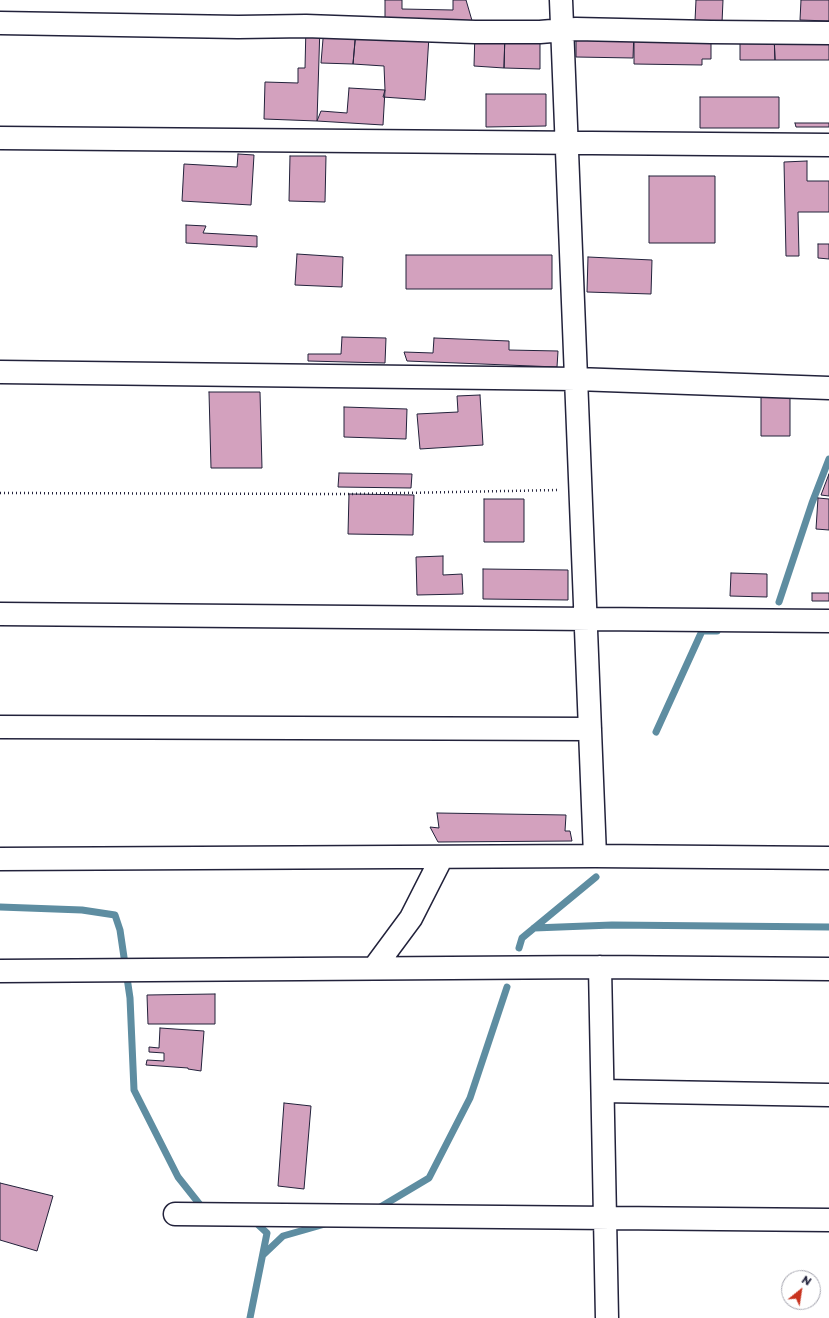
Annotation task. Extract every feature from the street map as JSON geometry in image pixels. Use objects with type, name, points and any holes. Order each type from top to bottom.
[{"type":"street","points":[[561,0],[595,856]]},
{"type":"street","points":[[0,23],[238,27],[306,26],[475,32],[540,32],[576,29],[829,33]]},
{"type":"street","points":[[0,138],[829,145]]},
{"type":"street","points":[[0,372],[576,379],[829,388]]},
{"type":"street","points":[[0,614],[829,621]]},
{"type":"street","points":[[0,727],[590,730]]},
{"type":"street","points":[[0,860],[595,856],[829,858]]},
{"type":"street","points":[[374,968],[411,918],[442,857]]},
{"type":"street","points":[[600,967],[607,1318]]},
{"type":"street","points":[[0,972],[600,967],[829,969]]},
{"type":"street","points":[[602,1091],[829,1095]]},
{"type":"street","points":[[175,1214],[829,1220]]},
{"type":"path","points":[[0,493],[349,494],[580,490]]},
{"type":"building","points":[[385,0],[402,0],[402,9],[453,10],[453,0],[466,0],[473,24],[385,22]]},
{"type":"building","points":[[696,0],[723,0],[722,23],[695,21]]},
{"type":"building","points":[[801,0],[829,0],[829,21],[800,20]]},
{"type":"building","points":[[306,26],[320,26],[317,121],[264,119],[265,82],[298,83],[298,68],[305,68]]},
{"type":"building","points":[[324,27],[356,30],[353,64],[321,63]]},
{"type":"building","points":[[576,29],[634,31],[633,58],[576,57]]},
{"type":"building","points":[[356,30],[429,36],[425,100],[383,97],[385,90],[384,66],[353,64]]},
{"type":"building","points":[[634,31],[711,32],[711,59],[702,59],[702,65],[634,64]]},
{"type":"building","points":[[475,32],[505,32],[504,68],[474,66]]},
{"type":"building","points":[[505,32],[540,32],[540,69],[504,68]]},
{"type":"building","points":[[829,33],[829,60],[775,60],[774,34]]},
{"type":"building","points":[[774,34],[775,60],[740,60],[740,35]]},
{"type":"building","points":[[349,88],[385,90],[383,125],[317,121],[321,111],[347,113]]},
{"type":"building","points":[[486,94],[546,94],[546,126],[486,127]]},
{"type":"building","points":[[700,97],[779,97],[779,128],[700,128]]},
{"type":"building","points":[[795,123],[829,123],[829,127],[796,127]]},
{"type":"building","points":[[238,154],[254,155],[251,205],[182,201],[184,164],[237,167]]},
{"type":"building","points":[[290,156],[326,156],[325,202],[289,201]]},
{"type":"building","points":[[807,161],[807,181],[829,181],[829,212],[798,212],[799,256],[786,256],[784,162]]},
{"type":"building","points":[[649,176],[715,176],[715,243],[649,243]]},
{"type":"building","points":[[186,225],[206,226],[203,233],[257,236],[257,247],[186,243]]},
{"type":"building","points":[[818,244],[829,244],[829,259],[818,258]]},
{"type":"building","points":[[297,254],[343,257],[342,287],[295,285]]},
{"type":"building","points":[[406,255],[552,255],[552,289],[406,289]]},
{"type":"building","points":[[588,257],[652,260],[651,294],[587,292]]},
{"type":"building","points":[[342,337],[386,338],[385,363],[308,361],[308,354],[341,354]]},
{"type":"building","points":[[434,338],[509,341],[509,350],[558,351],[557,367],[407,361],[404,352],[433,353]]},
{"type":"building","points":[[209,392],[260,392],[262,468],[211,468]]},
{"type":"building","points":[[480,395],[483,445],[420,449],[417,414],[458,412],[457,396]]},
{"type":"building","points":[[761,395],[790,395],[790,436],[761,436]]},
{"type":"building","points":[[344,407],[407,409],[406,439],[344,437]]},
{"type":"building","points":[[339,473],[412,474],[411,488],[338,487]]},
{"type":"building","points":[[829,474],[829,496],[821,495]]},
{"type":"building","points":[[349,494],[414,495],[413,535],[348,534]]},
{"type":"building","points":[[818,498],[829,499],[829,530],[816,529]]},
{"type":"building","points":[[484,499],[524,499],[524,542],[484,542]]},
{"type":"building","points":[[443,556],[443,575],[462,574],[463,594],[417,595],[416,557]]},
{"type":"building","points":[[483,569],[568,570],[568,600],[483,599]]},
{"type":"building","points":[[731,573],[767,574],[767,597],[730,596]]},
{"type":"building","points":[[812,593],[829,593],[829,601],[812,601]]},
{"type":"building","points":[[437,813],[566,815],[565,831],[570,831],[572,841],[438,842],[430,827],[439,828]]},
{"type":"building","points":[[215,994],[215,1024],[148,1024],[147,995]]},
{"type":"building","points":[[160,1028],[204,1031],[201,1071],[188,1068],[146,1065],[147,1060],[164,1061],[164,1053],[149,1052],[149,1047],[159,1048]]},
{"type":"building","points":[[284,1103],[311,1106],[304,1189],[278,1186]]},
{"type":"building","points":[[0,1183],[53,1196],[37,1251],[0,1240]]},
{"type":"waterway","points":[[779,602],[812,503],[829,459]]},
{"type":"waterway","points":[[656,732],[702,631],[717,631]]},
{"type":"waterway","points":[[519,948],[522,938],[596,877]]},
{"type":"waterway","points":[[0,907],[82,910],[115,915],[120,930],[130,998],[134,1090],[178,1177],[201,1206],[206,1206]]},
{"type":"waterway","points":[[534,928],[612,925],[829,927]]},
{"type":"waterway","points":[[377,1209],[429,1178],[470,1098],[507,987]]},
{"type":"waterway","points":[[250,1318],[267,1233],[253,1220]]},
{"type":"waterway","points":[[263,1255],[283,1236],[325,1224]]}]
